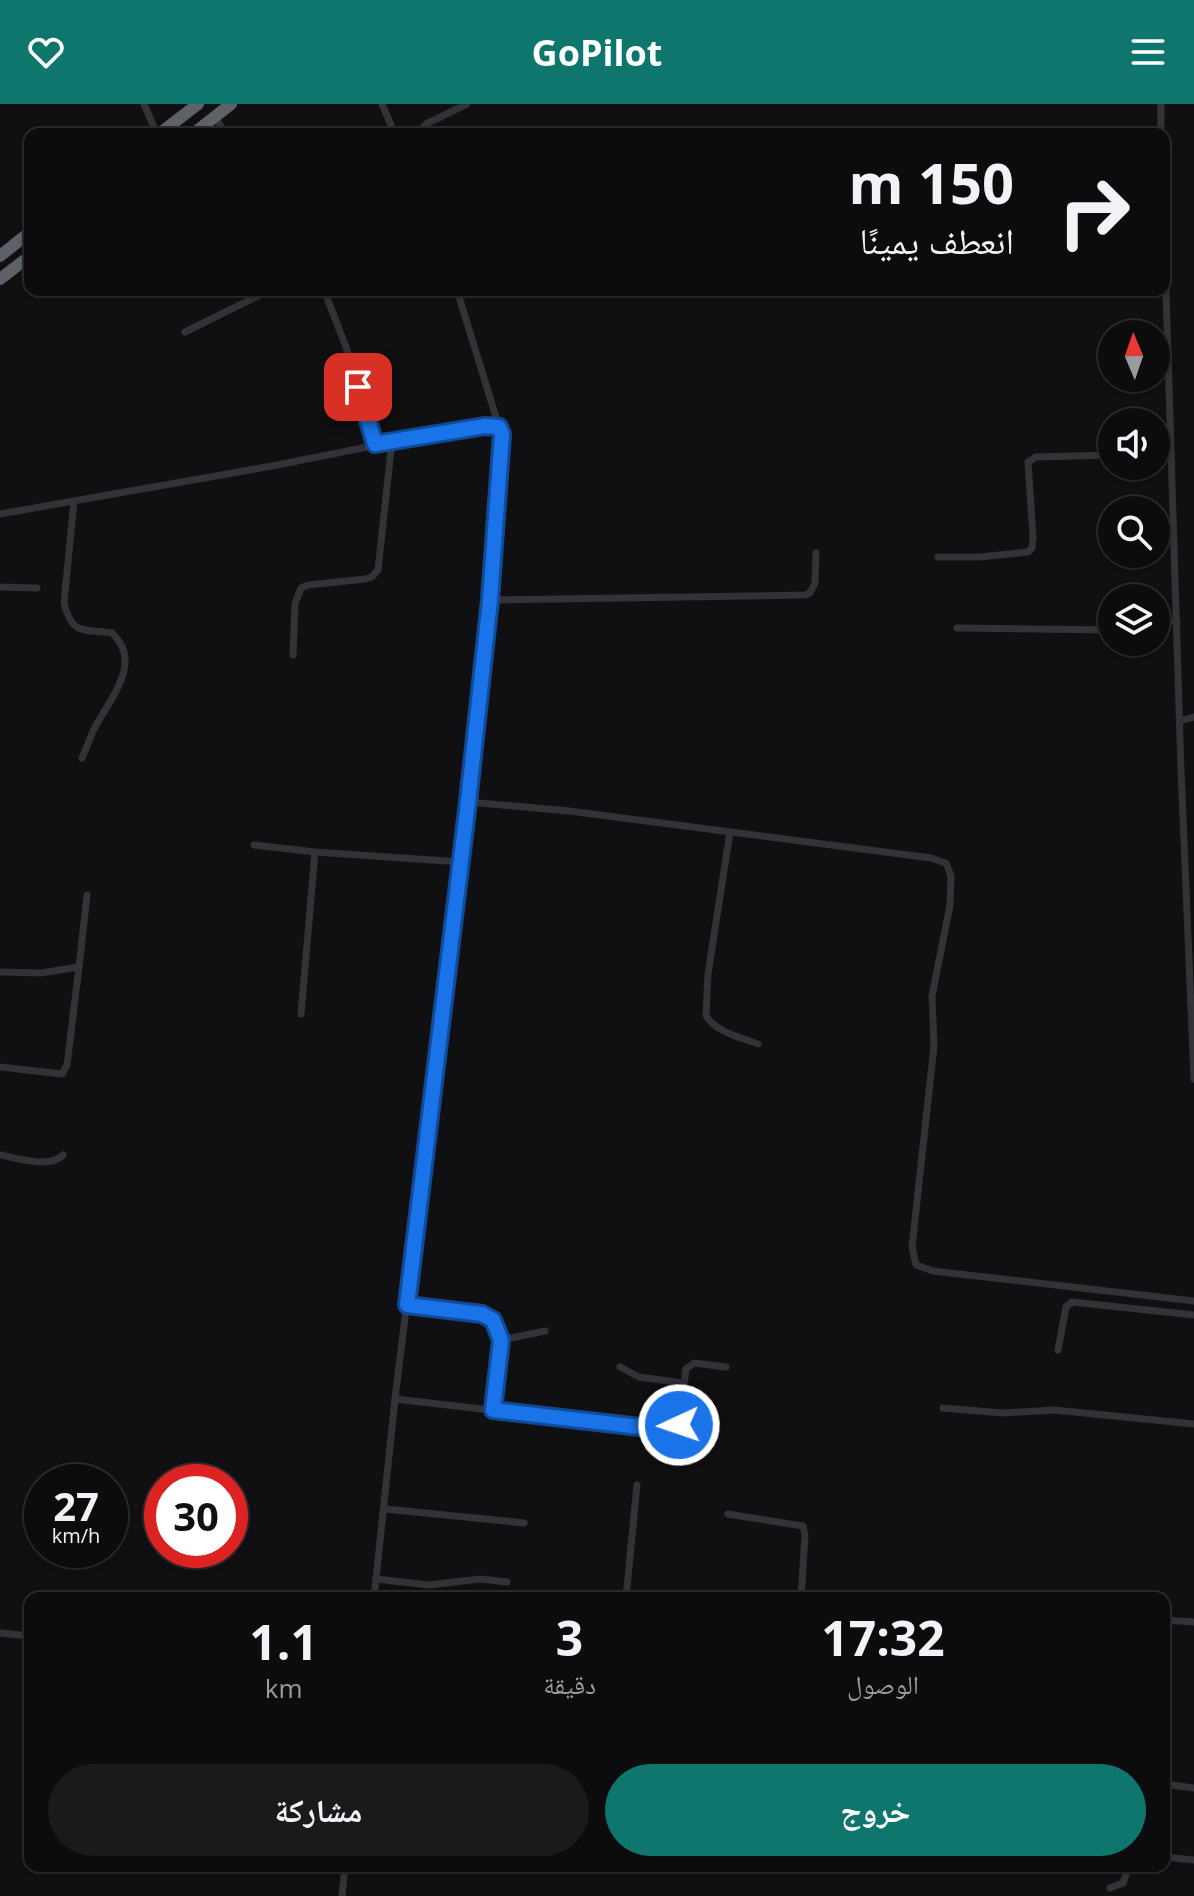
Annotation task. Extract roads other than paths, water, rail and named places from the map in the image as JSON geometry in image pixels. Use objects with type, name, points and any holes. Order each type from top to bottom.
[{"type":"highway","points":[[166,128],[198,104]]},
{"type":"highway","points":[[200,128],[231,104]]},
{"type":"highway","points":[[0,256],[24,237]]},
{"type":"highway","points":[[0,279],[24,261]]},
{"type":"street","points":[[144,104],[155,128]]},
{"type":"street","points":[[382,104],[392,128]]},
{"type":"street","points":[[422,128],[467,104]]},
{"type":"street","points":[[1161,104],[1161,128]]},
{"type":"street","points":[[215,116],[222,128]]},
{"type":"street","points":[[185,332],[258,296]]},
{"type":"street","points":[[326,296],[346,347],[375,444]]},
{"type":"street","points":[[375,1592],[395,1399],[468,802],[490,600],[501,461],[502,434],[459,296]]},
{"type":"street","points":[[1166,296],[1194,1079]]},
{"type":"street","points":[[0,514],[471,427],[499,427]]},
{"type":"street","points":[[293,655],[295,604],[301,588],[365,579],[378,570],[392,441]]},
{"type":"street","points":[[938,557],[1028,552],[1032,548],[1033,537],[1028,462],[1036,457],[1098,455]]},
{"type":"street","points":[[74,501],[64,603],[68,618],[84,632],[112,633],[121,642],[124,655],[123,677],[114,700],[95,728],[82,758]]},
{"type":"street","points":[[490,600],[805,595],[810,593],[815,583],[816,553]]},
{"type":"street","points":[[0,587],[37,588]]},
{"type":"street","points":[[1170,622],[1177,621]]},
{"type":"street","points":[[957,628],[1098,630]]},
{"type":"street","points":[[1180,721],[1194,717]]},
{"type":"street","points":[[468,802],[569,811],[931,858],[949,866],[950,905],[932,996],[934,1046],[912,1247],[916,1265],[933,1271],[1194,1301]]},
{"type":"street","points":[[730,832],[708,974],[706,1015],[717,1027],[758,1044]]},
{"type":"street","points":[[254,845],[461,862]]},
{"type":"street","points":[[301,1014],[315,852]]},
{"type":"street","points":[[0,1067],[57,1075],[64,1072],[87,895]]},
{"type":"street","points":[[0,972],[41,973],[79,967]]},
{"type":"street","points":[[0,1155],[57,1161],[63,1155]]},
{"type":"street","points":[[1058,1350],[1066,1307],[1072,1302],[1194,1315]]},
{"type":"street","points":[[407,1305],[482,1314],[493,1320],[501,1340],[493,1410]]},
{"type":"street","points":[[501,1340],[545,1331]]},
{"type":"street","points":[[395,1399],[673,1431],[679,1425],[684,1373],[689,1365],[701,1363],[726,1367]]},
{"type":"street","points":[[620,1367],[639,1377],[683,1383]]},
{"type":"street","points":[[943,1408],[1003,1413],[1054,1410],[1194,1424]]},
{"type":"street","points":[[627,1592],[637,1485]]},
{"type":"street","points":[[385,1509],[524,1523]]},
{"type":"street","points":[[728,1514],[803,1526],[801,1592]]},
{"type":"street","points":[[376,1579],[429,1585],[480,1579],[507,1582]]},
{"type":"street","points":[[1170,1620],[1194,1622]]},
{"type":"street","points":[[0,1633],[24,1635]]},
{"type":"street","points":[[1170,1785],[1194,1788]]},
{"type":"street","points":[[1170,1858],[1194,1860]]},
{"type":"street","points":[[342,1896],[344,1872]]},
{"type":"street","points":[[1110,1888],[1123,1883],[1127,1872]]}]
